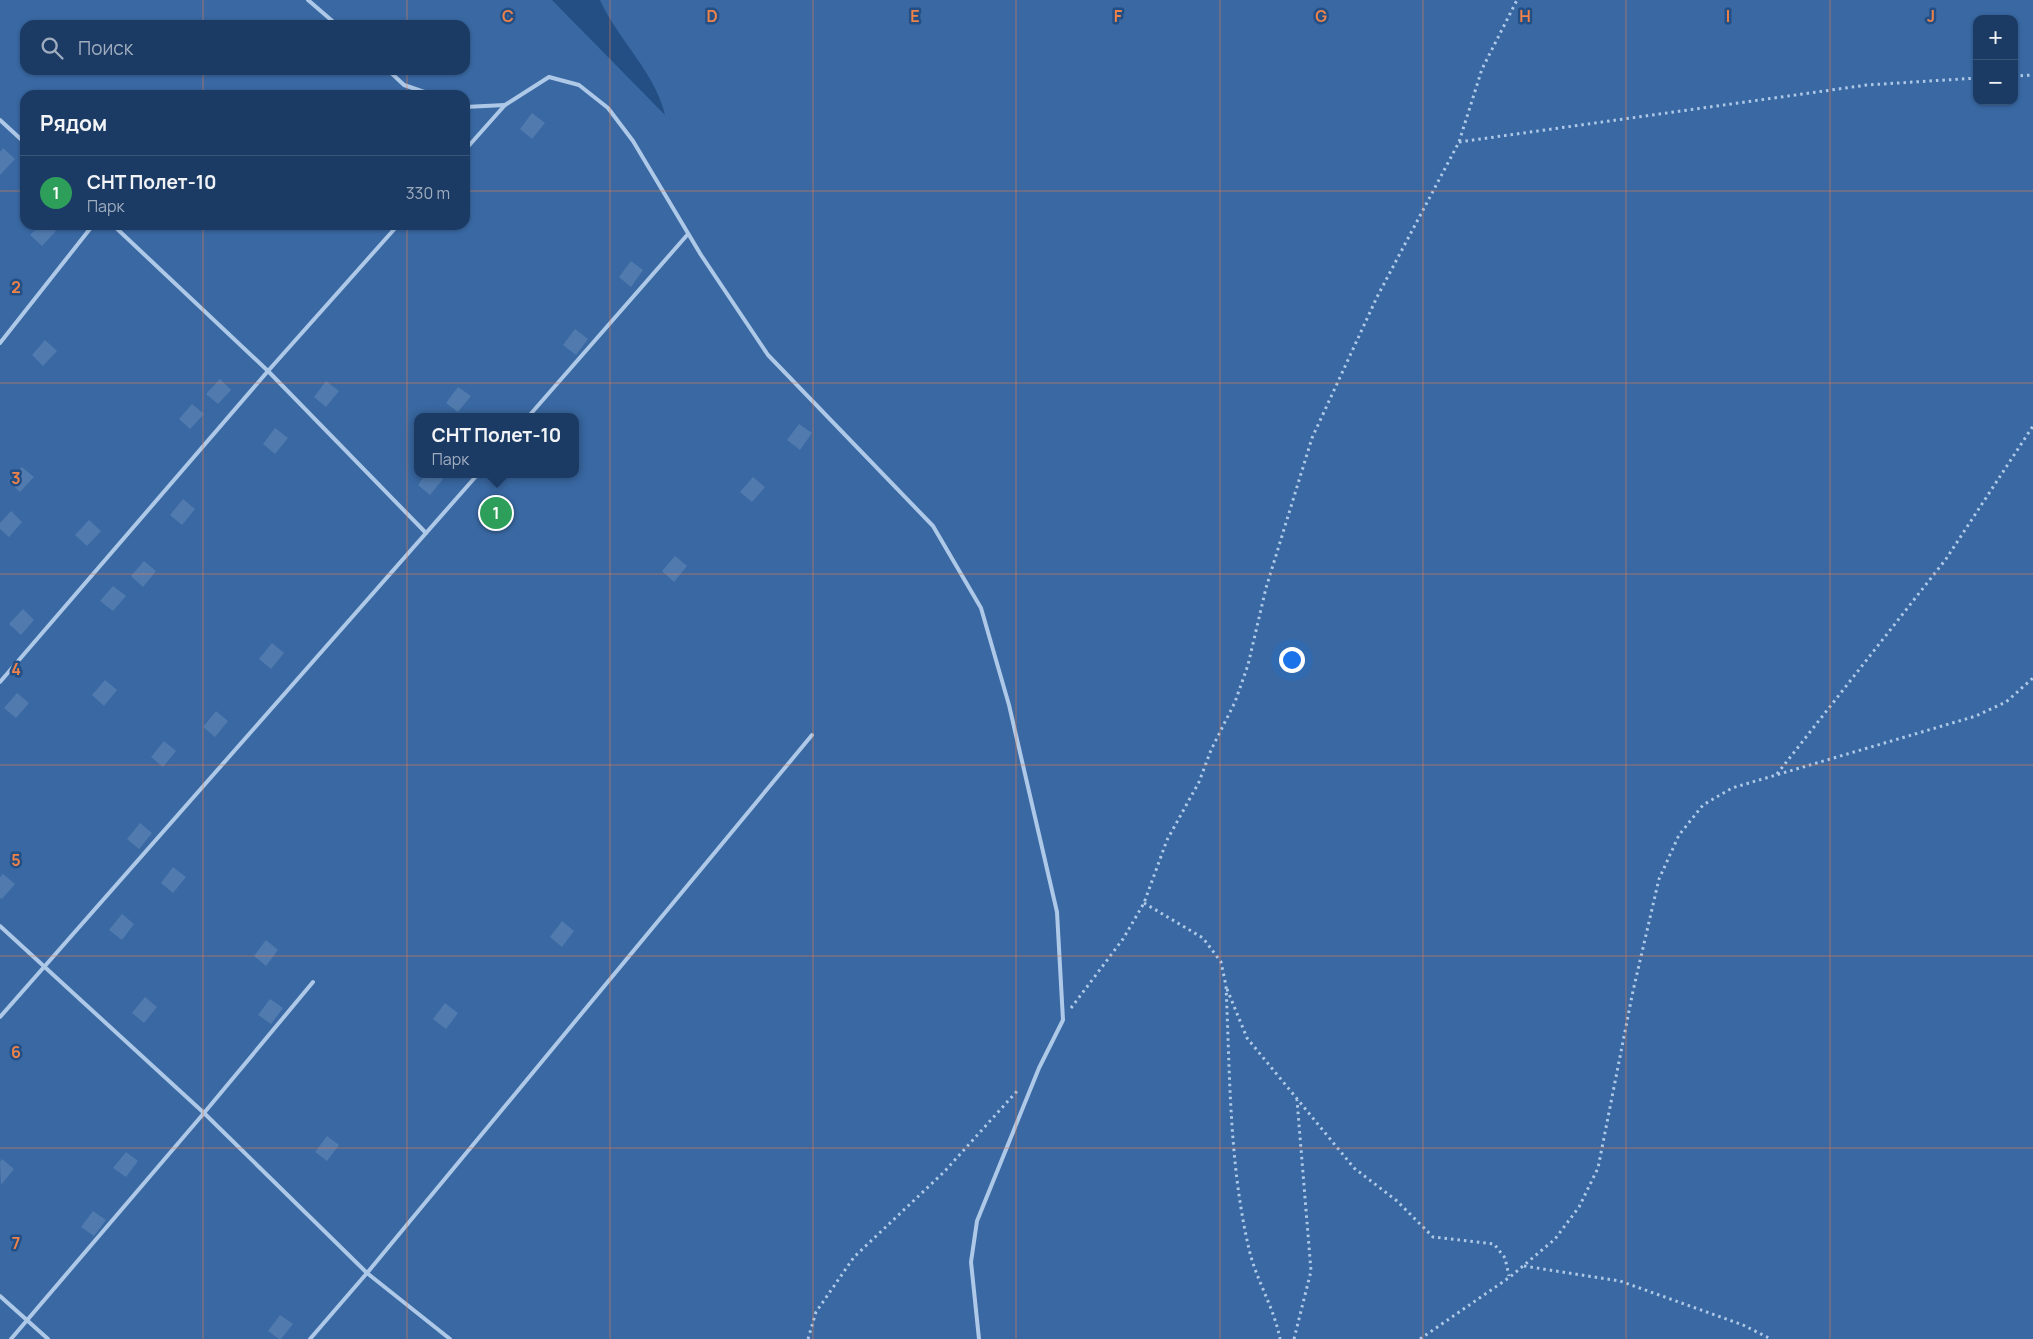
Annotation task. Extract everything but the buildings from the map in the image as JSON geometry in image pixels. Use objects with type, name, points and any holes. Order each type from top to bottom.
[{"type":"lane","points":[[308,0],[331,20]]},
{"type":"lane","points":[[393,75],[404,85],[418,90]]},
{"type":"lane","points":[[470,144],[505,105],[549,77],[579,85],[608,108],[633,141],[688,234],[768,355],[933,526],[980,608],[1009,705],[1057,912],[1063,1020],[1039,1068],[977,1221],[971,1262],[979,1339]]},
{"type":"lane","points":[[470,107],[505,105]]},
{"type":"lane","points":[[0,120],[20,138]]},
{"type":"lane","points":[[0,343],[89,230]]},
{"type":"lane","points":[[117,230],[268,371],[426,533]]},
{"type":"lane","points":[[0,682],[268,371],[394,230]]},
{"type":"lane","points":[[531,413],[688,234]]},
{"type":"lane","points":[[0,1017],[474,478]]},
{"type":"lane","points":[[310,1339],[367,1273],[812,735]]},
{"type":"lane","points":[[0,926],[204,1113],[367,1273],[450,1339]]},
{"type":"lane","points":[[11,1339],[313,982]]},
{"type":"lane","points":[[0,1296],[48,1339]]},
{"type":"path","points":[[1063,1020],[1094,974],[1123,939],[1144,903],[1167,840],[1199,782],[1211,750],[1235,702],[1248,665],[1266,588],[1312,438],[1377,297],[1458,142],[1482,70],[1517,0]]},
{"type":"path","points":[[2018,76],[2033,75]]},
{"type":"path","points":[[1458,142],[1866,84],[1973,78]]},
{"type":"path","points":[[1776,775],[1946,559],[2033,426]]},
{"type":"path","points":[[1420,1339],[1510,1277],[1554,1239],[1578,1207],[1598,1168],[1633,991],[1658,879],[1679,835],[1703,804],[1732,788],[1976,716],[2006,702],[2033,678]]},
{"type":"path","points":[[1144,903],[1204,938],[1221,962],[1226,986],[1236,1168],[1249,1250],[1276,1321],[1280,1339]]},
{"type":"path","points":[[1226,986],[1247,1038],[1354,1168],[1397,1202],[1433,1237],[1494,1244],[1505,1258],[1510,1277]]},
{"type":"path","points":[[808,1339],[816,1312],[854,1257],[944,1172],[1020,1089]]},
{"type":"path","points":[[1294,1339],[1311,1271],[1297,1099]]},
{"type":"path","points":[[1523,1265],[1620,1281],[1743,1325],[1771,1339]]},
{"type":"shaded area","points":[[0,0],[552,0],[665,115],[660,99],[645,70],[616,29],[600,0],[2033,0],[2033,1339],[0,1339]]},
{"type":"place","name":"СНТ Полет-10","points":[[496,513]]}]
